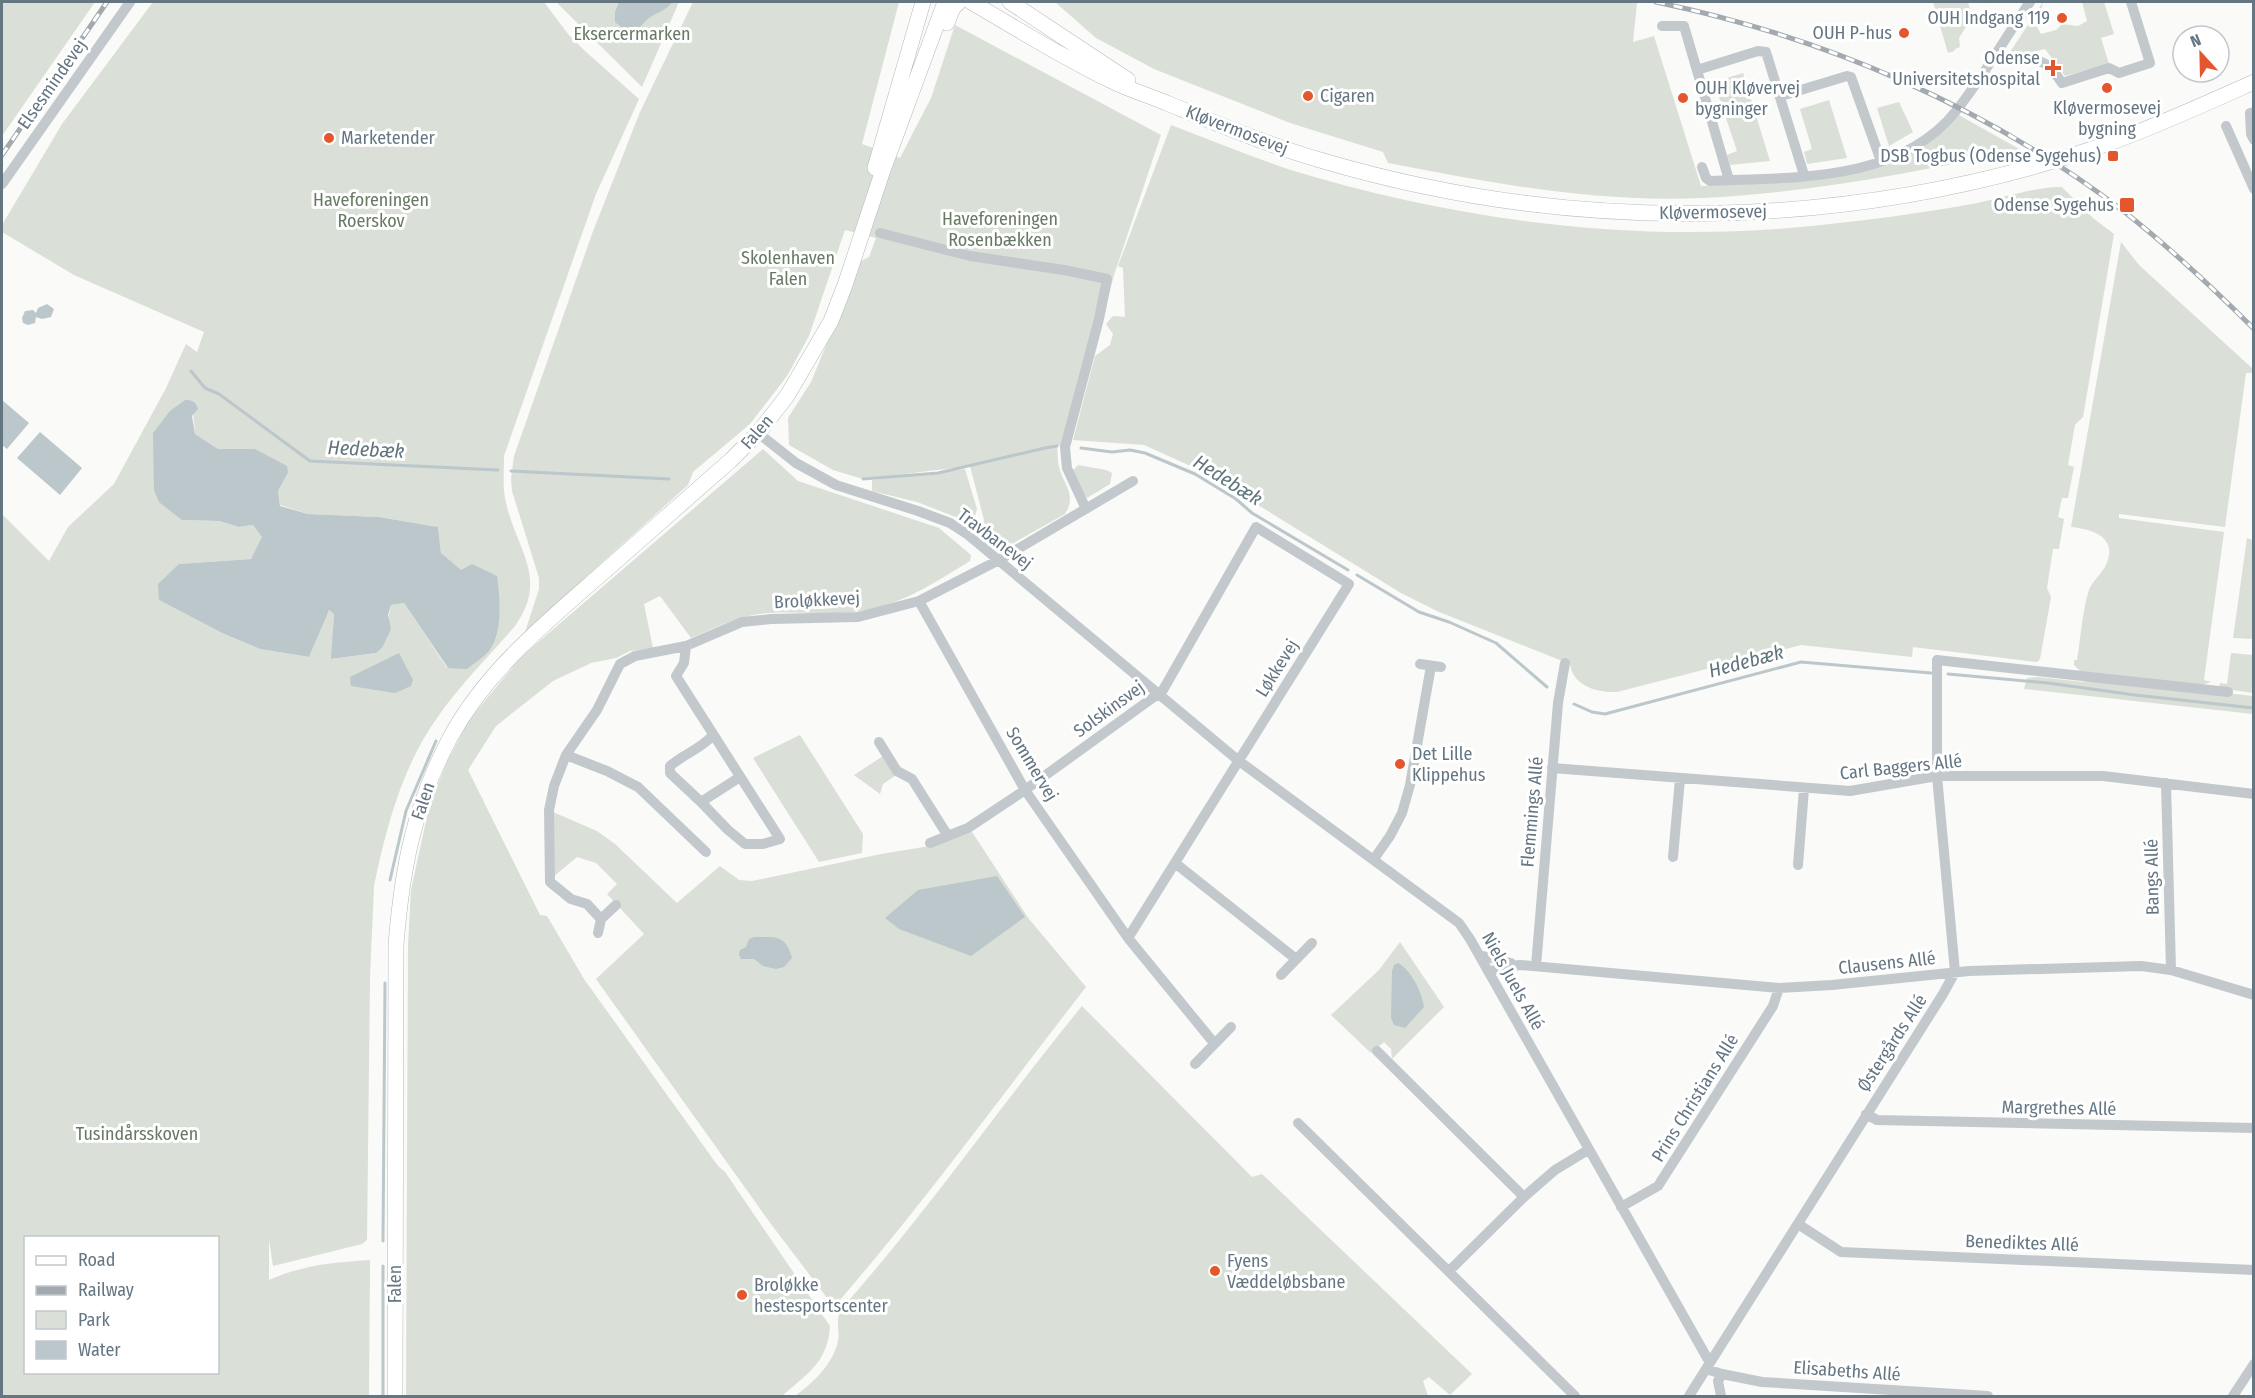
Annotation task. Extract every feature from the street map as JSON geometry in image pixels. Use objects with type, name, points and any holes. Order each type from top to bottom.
[{"type":"main road","name":"Falen","points":[[811,355],[839,284],[923,2]]},
{"type":"main road","points":[[897,135],[900,107],[933,2]]},
{"type":"main road","name":"Falen","points":[[395,1396],[396,945],[400,892],[407,853],[433,772],[452,734],[477,696],[504,663],[552,617],[731,460],[758,433],[787,396],[831,321],[945,2]]},
{"type":"main road","points":[[897,135],[910,117],[951,12],[959,2]]},
{"type":"main road","name":"Kløvermosevej","points":[[971,2],[1114,82],[1218,125],[1318,160],[1482,198],[1551,207],[1618,212],[1722,214],[1796,209],[1871,201],[2006,174],[2103,145],[2253,82]]},
{"type":"main road","points":[[991,2],[1065,45],[1084,52]]},
{"type":"main road","name":"Kløvermosevej","points":[[1010,2],[1084,52],[1167,103]]},
{"type":"main road","points":[[1026,2],[1064,28],[1084,52]]},
{"type":"street","name":"Elsesmindevej","points":[[2,184],[130,2]]},
{"type":"street","points":[[1702,167],[1708,180],[1804,175],[1859,168],[1902,153],[1920,142],[1950,117],[2030,2]]},
{"type":"street","points":[[2039,61],[2050,66],[2062,82],[2109,68],[2119,73],[2150,63],[2131,2]]},
{"type":"street","points":[[1662,26],[1684,26],[1729,180]]},
{"type":"street","points":[[1697,70],[1765,51],[1804,175]]},
{"type":"street","points":[[1781,96],[1847,76],[1851,77],[1881,162]]},
{"type":"street","points":[[2253,112],[2250,113],[2253,140]]},
{"type":"street","points":[[2226,126],[2252,186]]},
{"type":"street","points":[[879,233],[970,256],[1107,279],[1099,319],[1065,447],[1067,468],[1086,509]]},
{"type":"street","name":"Travbanevej","points":[[758,433],[796,463],[836,485],[950,523],[999,560],[1158,694]]},
{"type":"street","name":"Broløkkevej","points":[[601,919],[587,904],[571,899],[550,882],[549,810],[554,786],[566,755],[597,710],[620,664],[635,656],[687,646],[742,622],[771,619],[858,618],[919,601],[999,560],[1133,481]]},
{"type":"street","name":"Solskinsvej","points":[[930,843],[968,828],[1026,790],[1158,694],[1256,527]]},
{"type":"street","name":"Løkkevej","points":[[1128,938],[1349,584],[1256,527]]},
{"type":"street","name":"Sommervej","points":[[919,601],[1026,790],[1128,938]]},
{"type":"street","points":[[687,646],[684,663],[676,676],[780,839],[763,844],[745,844],[670,772],[670,766],[705,745],[713,735]]},
{"type":"street","points":[[1955,972],[1937,777],[1937,660],[2228,692]]},
{"type":"street","name":"Flemmings Allé","points":[[1536,966],[1560,684],[1564,678],[1565,663]]},
{"type":"street","points":[[1374,860],[1402,813],[1410,785],[1431,666]]},
{"type":"street","name":"Niels Juels Allé","points":[[1158,694],[1239,761],[1459,923],[1708,1366]]},
{"type":"street","points":[[879,742],[897,771],[912,779],[948,836]]},
{"type":"street","points":[[566,755],[607,771],[638,787],[706,852]]},
{"type":"street","name":"Carl Baggers Allé","points":[[1552,768],[1850,792],[1937,777],[2103,776],[2253,794]]},
{"type":"street","points":[[701,802],[740,777]]},
{"type":"street","points":[[1673,857],[1680,779]]},
{"type":"street","name":"Bangs Allé","points":[[2166,783],[2171,970]]},
{"type":"street","points":[[1798,865],[1804,789]]},
{"type":"street","points":[[1175,863],[1296,959]]},
{"type":"street","points":[[598,933],[601,919],[616,904]]},
{"type":"street","points":[[1128,938],[1214,1043]]},
{"type":"street","points":[[1281,975],[1312,943]]},
{"type":"street","name":"Clausens Allé","points":[[1479,955],[1520,965]]},
{"type":"street","name":"Clausens Allé","points":[[1489,973],[1501,967],[1520,965],[1779,988],[1832,985],[1955,972],[2141,966],[2171,970],[2253,995]]},
{"type":"street","name":"Østergårds Allé","points":[[1689,1396],[1955,972]]},
{"type":"street","name":"Prins Christians Allé","points":[[1620,1207],[1658,1186],[1773,1006],[1779,988]]},
{"type":"street","points":[[1194,1064],[1231,1027]]},
{"type":"street","points":[[1377,1051],[1524,1197]]},
{"type":"street","name":"Margrethes Allé","points":[[1866,1114],[1877,1120],[2253,1128]]},
{"type":"street","points":[[1298,1124],[1575,1396]]},
{"type":"street","points":[[1449,1271],[1524,1197],[1555,1170],[1588,1150]]},
{"type":"street","name":"Benediktes Allé","points":[[1798,1224],[1841,1252],[2253,1270]]},
{"type":"street","points":[[2233,1396],[2253,1364]]},
{"type":"street","name":"Elisabeths Allé","points":[[1708,1366],[1722,1374],[1762,1382],[1860,1393],[1988,1396]]},
{"type":"street","points":[[1721,1396],[1719,1381],[1722,1374]]},
{"type":"green space","points":[[2,2],[95,2],[2,136]]},
{"type":"green space","points":[[153,2],[544,2],[568,34],[639,99],[596,194],[504,456],[505,501],[524,552],[530,580],[525,609],[515,626],[474,671],[425,737],[397,799],[379,864],[374,886],[370,978],[367,1240],[362,1244],[273,1266],[269,1240],[269,1280],[307,1267],[370,1260],[369,1396],[2,1396],[2,514],[49,561],[68,527],[114,484],[166,388],[186,344],[197,352],[204,332],[74,275],[2,232],[2,225],[62,124]],"holes":[[[192,400],[195,434],[218,449],[255,449],[288,473],[278,491],[280,505],[308,514],[379,517],[438,527],[441,553],[461,571],[447,668],[404,603],[391,605],[382,648],[376,653],[332,659],[334,613],[328,610],[309,657],[260,649],[222,633],[159,600],[179,564],[251,559],[263,537],[253,525],[239,527],[219,521],[182,520]]]},
{"type":"green space","name":"Eksercermarken","points":[[556,2],[679,2],[642,87]]},
{"type":"green space","name":"Haveforeningen Rosenbækken","points":[[693,2],[899,2],[862,144],[900,158],[931,98],[955,25],[1161,135],[1114,275],[1071,443],[1057,446],[1059,467],[1070,495],[1070,501],[1065,514],[1008,546],[989,539],[983,528],[984,520],[970,466],[863,479],[833,470],[789,445],[788,418],[811,382],[861,261],[869,257],[876,238],[845,230],[809,336],[787,376],[750,424],[693,472],[688,485],[525,632],[539,589],[539,578],[512,491],[514,456],[592,234],[640,112]]},
{"type":"green space","points":[[1055,2],[1637,3],[1633,42],[1654,36],[1701,186],[1873,168],[1957,114],[2021,150],[1863,180],[1742,195],[1662,199],[1544,190],[1388,163],[1383,152],[1290,123],[1154,69],[1096,38]]},
{"type":"green space","points":[[1933,2],[1968,2],[1974,23],[1967,25],[1959,38],[1960,47],[1954,51],[1948,53]]},
{"type":"green space","points":[[2043,2],[2037,27],[2041,34],[2056,30],[2062,24],[2078,26],[2087,21],[2082,2],[2104,2],[2114,34],[2101,38],[2109,64],[2065,76],[2045,49],[2009,59],[2008,55]]},
{"type":"green space","points":[[1743,73],[1770,161],[1730,165],[1727,155],[1737,151],[1714,82]]},
{"type":"green space","points":[[1829,100],[1847,158],[1807,164],[1804,152],[1812,149],[1800,109]]},
{"type":"green space","points":[[1899,102],[1913,132],[1889,146],[1877,108]]},
{"type":"green space","points":[[1171,125],[1276,165],[1353,187],[1479,214],[1607,229],[1672,232],[1801,227],[1933,211],[2031,190],[2062,187],[2093,218],[2114,234],[2083,417],[2075,425],[2068,465],[2074,467],[2068,498],[2062,498],[2058,517],[2064,519],[2059,549],[2053,549],[2047,588],[2051,597],[2040,659],[2037,662],[1913,647],[1912,657],[1801,645],[1617,692],[1602,691],[1581,683],[1572,672],[1570,664],[1439,612],[1401,593],[1206,473],[1144,445],[1073,440],[1095,356],[1110,345],[1113,334],[1106,324],[1113,316],[1125,317],[1123,268],[1118,266]]},
{"type":"green space","points":[[2121,242],[2139,265],[2253,369],[2253,373],[2246,373],[2225,527],[2119,514],[2119,518],[2224,532],[2204,680],[2211,682],[2202,685],[2080,671],[2074,665],[2074,660],[2077,660],[2089,590],[2109,557],[2107,542],[2102,537],[2088,530],[2071,527]]},
{"type":"green space","points":[[763,449],[798,481],[939,528],[971,555],[970,561],[913,594],[875,608],[836,613],[759,614],[729,622],[691,638],[660,596],[644,604],[653,648],[630,651],[616,658],[591,663],[553,681],[496,726],[468,770],[540,915],[547,916],[584,979],[718,1166],[725,1172],[830,1326],[825,1349],[808,1374],[782,1396],[406,1396],[408,945],[411,890],[429,807],[447,762],[469,720],[522,656]]},
{"type":"green space","points":[[1078,465],[1112,473],[1110,484],[1087,498],[1081,491],[1073,470]]},
{"type":"green space","points":[[965,469],[977,509],[974,519],[966,521],[917,502],[872,491],[872,480]]},
{"type":"green space","points":[[2247,538],[2253,540],[2253,639],[2233,638]]},
{"type":"green space","points":[[2231,653],[2253,655],[2253,693],[2219,688],[2220,683],[2227,684]]},
{"type":"green space","points":[[2085,677],[2253,696],[2253,714],[2024,689],[2027,678],[2084,682]]},
{"type":"green space","points":[[800,735],[863,834],[862,853],[819,862],[753,758]]},
{"type":"green space","points":[[883,756],[896,775],[883,784],[880,794],[854,775]]},
{"type":"green space","points":[[553,812],[597,831],[615,844],[677,903],[720,866],[739,880],[752,881],[936,845],[972,832],[1029,919],[1086,987],[931,1189],[834,1307],[771,1224],[596,979],[644,934],[607,894],[617,884],[596,863],[577,857],[553,877]]},
{"type":"green space","points":[[1400,942],[1444,1007],[1392,1059],[1391,1049],[1384,1042],[1371,1053],[1331,1015],[1379,970]]},
{"type":"green space","points":[[1082,1006],[1252,1177],[1262,1174],[1472,1374],[1450,1395],[1429,1377],[1423,1381],[1428,1396],[795,1396],[815,1379],[832,1357],[838,1341],[838,1318],[841,1309],[873,1273]]},
{"type":"water","points":[[619,2],[672,2],[649,18],[631,35],[615,22],[615,12]]},
{"type":"water","points":[[47,304],[54,309],[51,317],[42,319],[36,317],[35,323],[28,325],[23,323],[22,318],[25,311],[33,310],[36,313],[38,308]]},
{"type":"water","points":[[2,400],[29,423],[7,449],[2,445]]},
{"type":"water","points":[[185,400],[194,402],[198,409],[192,416],[195,434],[218,449],[255,449],[287,466],[288,473],[278,491],[280,506],[308,514],[379,517],[438,527],[441,553],[461,570],[472,564],[497,576],[499,604],[497,635],[489,651],[467,669],[448,668],[404,603],[391,605],[388,615],[391,629],[382,648],[376,653],[331,659],[334,614],[329,610],[309,657],[260,649],[222,633],[159,600],[158,584],[179,564],[251,559],[262,537],[253,525],[239,527],[219,521],[182,520],[159,502],[154,490],[153,433],[170,411]]},
{"type":"water","points":[[40,432],[82,468],[60,495],[17,458]]},
{"type":"water","points":[[399,653],[413,680],[411,686],[395,693],[351,686],[350,677]]},
{"type":"water","points":[[997,876],[1025,917],[971,956],[899,929],[885,918],[918,890]]},
{"type":"water","points":[[754,937],[779,938],[790,950],[792,958],[784,967],[776,969],[763,966],[754,959],[741,959],[740,950],[746,947],[749,939]]},
{"type":"water","points":[[1398,963],[1415,982],[1424,1007],[1405,1028],[1394,1025],[1391,1018],[1392,971],[1394,965]]},
{"type":"waterway","name":"Hedebæk","points":[[191,371],[205,388],[219,394],[310,461],[498,470]]},
{"type":"waterway","name":"Hedebæk","points":[[863,479],[938,473],[1057,446]]},
{"type":"waterway","name":"Hedebæk","points":[[1081,448],[1112,452],[1130,450],[1145,453],[1195,474],[1236,499],[1252,513],[1348,570]]},
{"type":"waterway","name":"Hedebæk","points":[[511,471],[669,479]]},
{"type":"waterway","name":"Hedebæk","points":[[1357,575],[1419,612],[1449,622],[1496,643],[1547,687]]},
{"type":"waterway","name":"Hedebæk","points":[[1574,704],[1592,712],[1605,714],[1801,662],[1931,673]]},
{"type":"waterway","name":"Hedebæk","points":[[1948,674],[2048,683],[2254,708]]},
{"type":"waterway","points":[[390,880],[406,811],[436,741]]},
{"type":"waterway","points":[[383,1241],[385,983]]},
{"type":"waterway","points":[[383,1266],[383,1396]]},
{"type":"railway","points":[[2,155],[107,2]]},
{"type":"railway","points":[[1656,2],[1719,17],[1841,56],[1901,80],[1959,108],[2070,173],[2122,210],[2190,267],[2254,329]]},
{"type":"place","name":"OUH Indgang 119","points":[[2062,18]]},
{"type":"place","name":"OUH P-hus","points":[[1904,33]]},
{"type":"place","name":"Odense Universitetshospital","points":[[2053,68]]},
{"type":"place","name":"Kløvermosevej bygning","points":[[2107,88]]},
{"type":"place","name":"Cigaren","points":[[1308,96]]},
{"type":"place","name":"OUH Kløvervej bygninger","points":[[1683,98]]},
{"type":"place","name":"Marketender","points":[[329,138]]},
{"type":"place","name":"DSB Togbus (Odense Sygehus)","points":[[2113,156]]},
{"type":"place","name":"Odense Sygehus","points":[[2127,205]]},
{"type":"place","name":"Det Lille Klippehus","points":[[1400,764]]},
{"type":"place","name":"Fyens Væddeløbsbane","points":[[1215,1271]]},
{"type":"place","name":"Broløkke hestesportscenter","points":[[742,1295]]},
{"type":"park label","name":"Haveforeningen Roerskov","points":[[371,210]]},
{"type":"park label","name":"Skolenhaven Falen","points":[[788,268]]},
{"type":"park label","name":"Tusindårsskoven","points":[[137,1134]]}]
